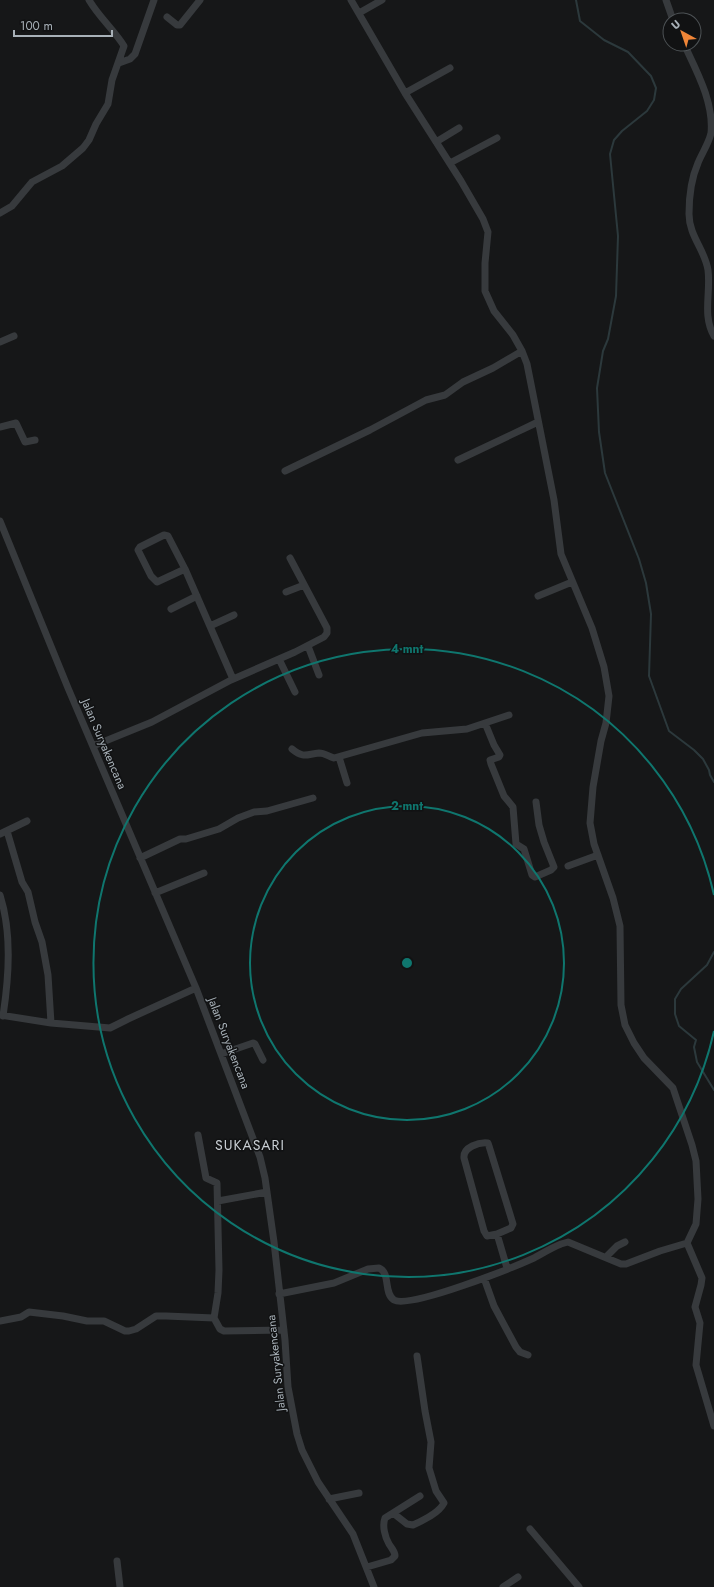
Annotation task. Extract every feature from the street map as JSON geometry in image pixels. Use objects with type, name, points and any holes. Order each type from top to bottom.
[{"type":"street","points":[[0,213],[12,206],[32,182],[62,166],[83,148],[89,140],[96,124],[108,104],[111,85],[124,46],[98,14],[89,0]]},
{"type":"street","points":[[119,62],[130,59],[135,54],[154,0]]},
{"type":"street","points":[[167,17],[177,25],[180,25],[200,0]]},
{"type":"street","points":[[351,0],[405,93],[450,163],[488,232],[485,263],[485,291],[494,311],[513,335],[522,351],[529,374],[554,500],[561,554],[594,635],[604,667],[609,696],[606,724],[599,752],[591,814],[591,832],[613,898],[620,926],[620,995],[625,1025],[644,1058],[673,1088],[692,1145],[696,1168],[698,1199],[696,1224],[688,1243],[702,1281],[695,1307],[700,1323],[696,1365],[714,1426]]},
{"type":"street","points":[[359,13],[382,0]]},
{"type":"street","points":[[666,0],[670,12]]},
{"type":"street","points":[[688,52],[704,89],[710,108],[712,131],[697,164],[693,178],[689,214],[690,225],[696,242],[706,262],[708,271],[708,321],[714,336]]},
{"type":"street","points":[[405,93],[450,68]]},
{"type":"street","points":[[436,142],[459,128]]},
{"type":"street","points":[[450,163],[497,138]]},
{"type":"street","points":[[0,342],[14,336]]},
{"type":"street","points":[[285,471],[370,430],[426,400],[445,395],[463,382],[493,368],[522,351]]},
{"type":"street","points":[[0,427],[16,422],[25,442],[35,440]]},
{"type":"street","points":[[458,460],[538,422]]},
{"type":"street","name":"Jalan Suryakencana","points":[[0,521],[140,858],[196,988],[260,1157],[267,1192],[284,1330],[288,1387],[297,1434],[302,1450],[313,1473],[329,1499],[354,1534],[374,1587]]},
{"type":"street","points":[[185,569],[157,582],[151,576],[138,550],[140,547],[164,534],[166,535],[185,569],[232,679]]},
{"type":"street","points":[[93,746],[152,722],[232,679],[320,640],[327,633],[327,628],[290,558]]},
{"type":"street","points":[[538,596],[572,582]]},
{"type":"street","points":[[286,592],[304,585]]},
{"type":"street","points":[[171,610],[197,596]]},
{"type":"street","points":[[210,626],[234,615]]},
{"type":"street","points":[[308,646],[319,675]]},
{"type":"street","points":[[279,659],[295,692]]},
{"type":"street","points":[[292,749],[302,755],[310,756],[319,753],[326,754],[332,758],[339,757],[422,733],[467,729],[509,715]]},
{"type":"street","points":[[485,723],[500,755],[490,760],[504,796],[513,807],[516,844],[524,849],[532,875],[535,877],[551,870],[554,867],[539,825],[536,802]]},
{"type":"street","points":[[339,757],[347,782]]},
{"type":"street","points":[[140,858],[180,839],[186,839],[219,829],[246,814],[267,811],[313,798]]},
{"type":"street","points":[[27,821],[3,832],[22,882],[29,896],[35,922],[42,942],[48,975],[51,1023]]},
{"type":"street","points":[[568,866],[598,855]]},
{"type":"street","points":[[155,893],[204,872]]},
{"type":"street","points":[[0,895],[6,921],[8,942],[6,998],[1,1015],[51,1023],[110,1028],[196,988]]},
{"type":"street","points":[[221,1054],[253,1043],[255,1044],[263,1060]]},
{"type":"street","points":[[198,1135],[206,1178],[208,1180],[214,1180],[217,1183],[219,1270],[218,1293],[214,1318],[220,1329],[224,1331],[284,1330]]},
{"type":"street","points":[[484,1143],[488,1143],[513,1221],[512,1227],[497,1234],[487,1236],[484,1231],[464,1158],[466,1149],[484,1143]]},
{"type":"street","points":[[218,1201],[267,1192]]},
{"type":"street","points":[[497,1234],[507,1268]]},
{"type":"street","points":[[606,1257],[625,1242]]},
{"type":"street","points":[[279,1294],[334,1283],[347,1277],[379,1268],[383,1270],[390,1296],[399,1301],[431,1296],[484,1278],[564,1243],[571,1243],[621,1264],[626,1264],[660,1250],[688,1243]]},
{"type":"street","points":[[484,1278],[494,1306],[516,1347],[520,1352],[528,1355]]},
{"type":"street","points":[[0,1321],[21,1317],[29,1312],[34,1312],[87,1321],[104,1321],[125,1331],[129,1331],[156,1316],[214,1318]]},
{"type":"street","points":[[393,1513],[407,1524],[413,1525],[430,1516],[442,1507],[444,1503],[436,1491],[429,1468],[431,1442],[417,1356]]},
{"type":"street","points":[[329,1499],[359,1493]]},
{"type":"street","points":[[367,1568],[391,1560],[395,1556],[395,1552],[387,1540],[384,1527],[385,1518],[420,1496]]},
{"type":"street","points":[[530,1529],[579,1587]]},
{"type":"street","points":[[117,1561],[120,1587]]},
{"type":"street","points":[[503,1587],[518,1577]]},
{"type":"waterway","points":[[576,0],[580,21],[604,40],[628,52],[651,76],[656,88],[654,100],[647,111],[622,131],[614,140],[610,154],[618,236],[616,296],[608,339],[603,351],[597,388],[599,432],[605,473],[639,559],[646,583],[651,614],[649,676],[669,731],[694,750],[703,759],[714,782]]},
{"type":"waterway","points":[[714,952],[707,965],[681,989],[675,999],[675,1014],[679,1026],[696,1040],[694,1047],[697,1062],[714,1090]]},
{"type":"district","name":"SUKASARI","points":[[250,1145]]}]
